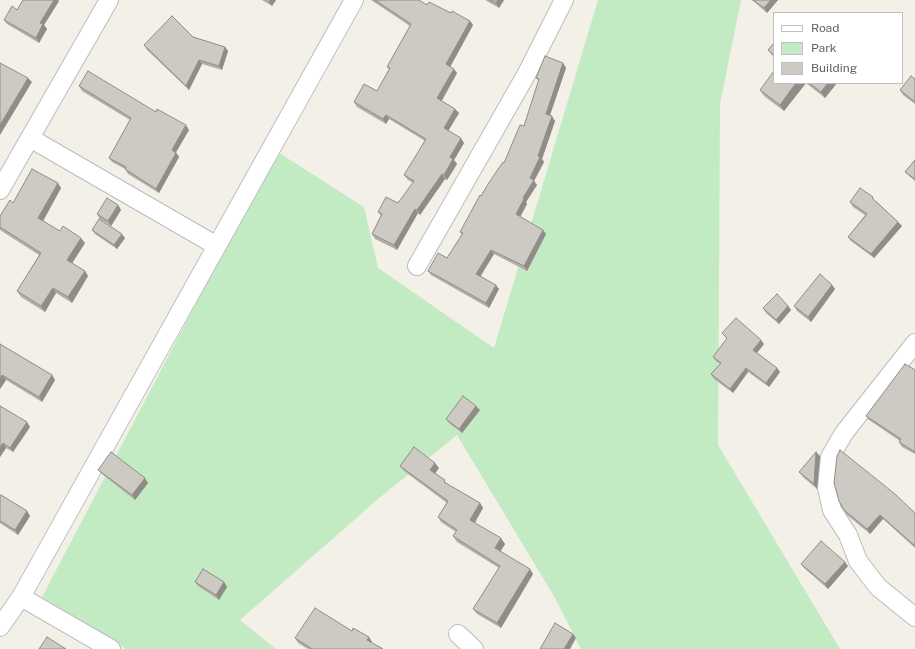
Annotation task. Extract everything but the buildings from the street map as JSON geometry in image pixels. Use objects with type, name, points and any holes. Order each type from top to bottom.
[{"type":"street","points":[[0,190],[6,168],[30,138],[109,0]]},
{"type":"street","points":[[0,627],[21,597],[354,0]]},
{"type":"street","points":[[417,266],[526,75],[564,0]]},
{"type":"street","points":[[30,138],[217,246]]},
{"type":"street","points":[[915,343],[844,433],[830,457],[827,488],[832,510],[848,535],[858,561],[878,587],[915,617]]},
{"type":"street","points":[[21,597],[111,649]]},
{"type":"street","points":[[458,634],[474,649]]},
{"type":"green space","points":[[598,0],[741,0],[720,104],[718,445],[840,649],[581,649],[555,598],[457,435],[378,499],[240,620],[276,649],[126,649],[42,597],[276,151],[364,207],[378,268],[494,348]]}]
